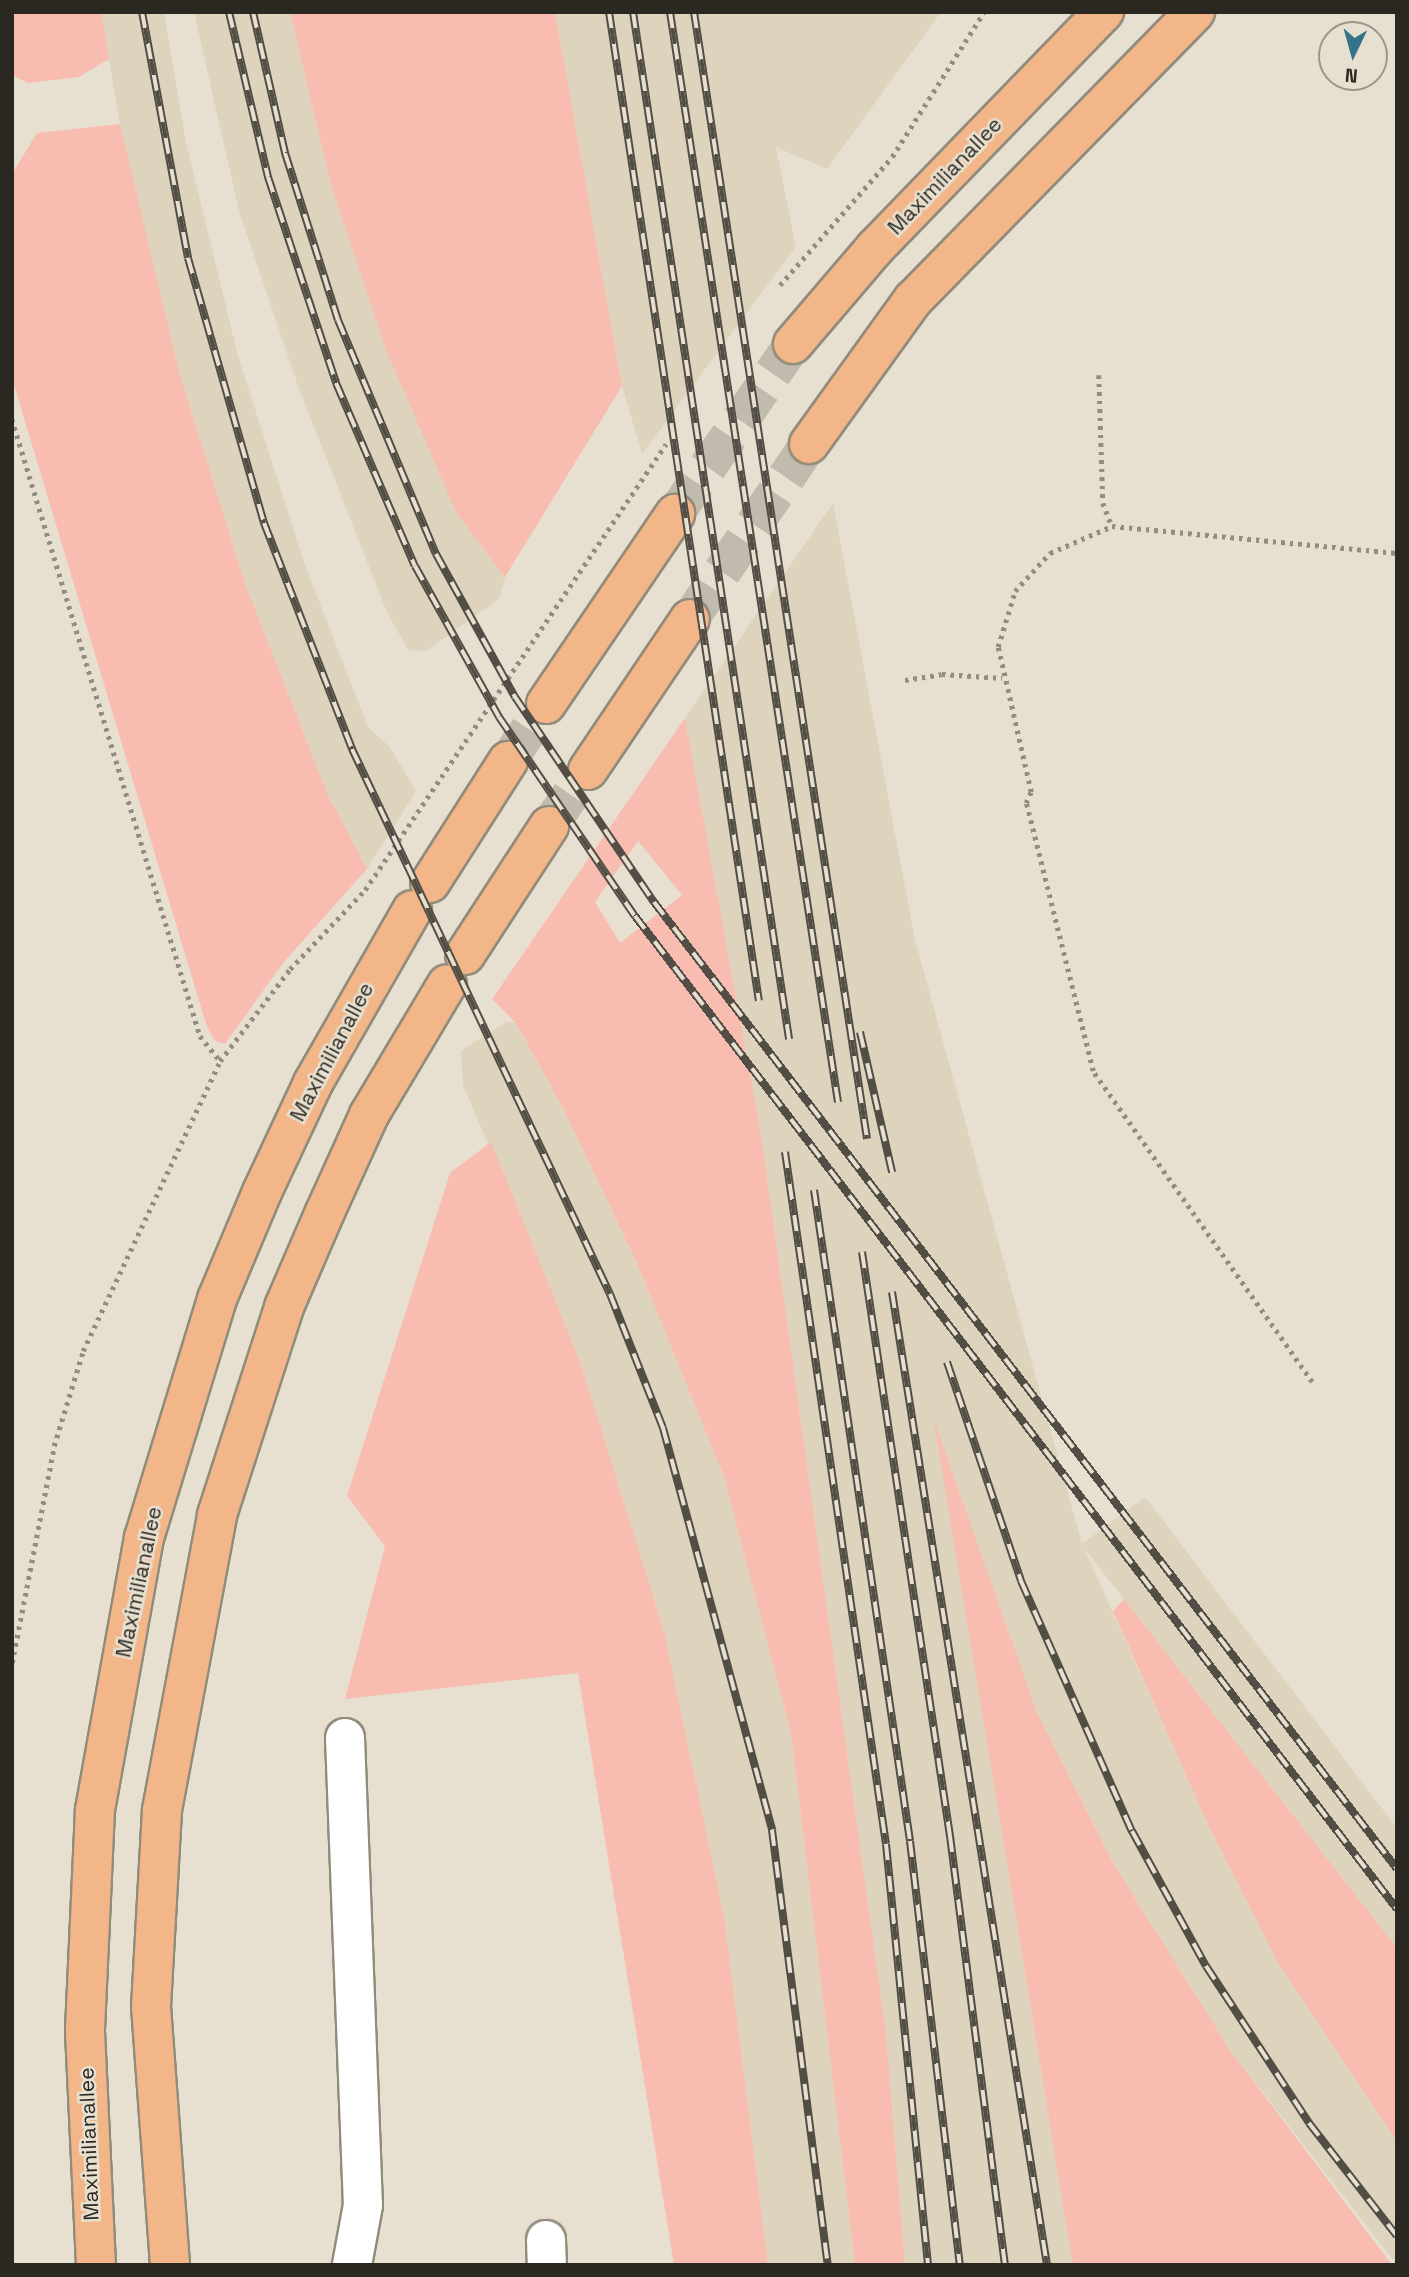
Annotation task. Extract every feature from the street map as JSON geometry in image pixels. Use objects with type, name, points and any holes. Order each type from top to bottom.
[{"type":"highway","name":"Maximilianallee","points":[[793,344],[875,248],[1104,12]]},
{"type":"highway","points":[[809,444],[913,300],[1195,12]]},
{"type":"highway","points":[[546,704],[675,514]]},
{"type":"highway","points":[[588,770],[690,619]]},
{"type":"highway","name":"Maximilianallee","points":[[96,2265],[85,2030],[95,1810],[144,1538],[217,1299],[261,1192],[313,1083],[421,896],[508,761]]},
{"type":"highway","points":[[170,2265],[151,2007],[162,1810],[217,1515],[285,1307],[369,1115],[456,969],[549,826]]},
{"type":"lane","points":[[345,1738],[363,2205],[352,2265]]},
{"type":"path","points":[[780,285],[892,157],[984,12]]},
{"type":"path","points":[[1099,375],[1102,503],[1112,526]]},
{"type":"path","points":[[12,419],[200,1036],[220,1061]]},
{"type":"path","points":[[12,1663],[54,1446],[83,1351],[220,1061],[290,969],[365,890],[666,444]]},
{"type":"path","points":[[1312,1382],[1093,1071],[1002,677],[998,648],[1015,591],[1050,552],[1112,526],[1397,553]]},
{"type":"path","points":[[905,680],[1002,677]]},
{"type":"shaded area","points":[[12,12],[101,12],[109,59],[79,77],[28,83],[12,75]]},
{"type":"shaded area","points":[[101,12],[164,12],[186,142],[238,356],[305,565],[368,727],[390,747],[416,791],[367,869],[328,795],[246,586],[179,372],[125,155]]},
{"type":"shaded area","points":[[194,12],[290,12],[331,185],[457,514],[505,577],[499,599],[426,651],[408,650],[386,610],[298,386],[239,211]]},
{"type":"shaded area","points":[[290,12],[555,12],[622,386],[505,577],[457,514],[387,352],[331,185]]},
{"type":"shaded area","points":[[555,12],[941,12],[827,169],[776,147],[796,247],[642,454],[622,386]]},
{"type":"shaded area","points":[[120,124],[179,372],[246,586],[328,795],[367,869],[283,963],[225,1044],[214,1040],[206,1024],[12,378],[12,174],[37,133]]},
{"type":"shaded area","points":[[833,503],[915,940],[1082,1544],[1145,1497],[1397,1828],[1397,1948],[1084,1548],[1208,1825],[1279,1963],[1397,2142],[1397,2265],[1230,2050],[1113,1863],[1037,1712],[936,1426],[1073,2265],[905,2265],[886,2033],[761,1134],[685,718]]},
{"type":"shaded area","points":[[685,718],[761,1134],[886,2033],[905,2265],[855,2265],[791,1733],[724,1477],[637,1263],[564,1110],[516,1023],[492,999]],"holes":[[[638,841],[682,895],[620,943],[595,902]]]},
{"type":"shaded area","points":[[506,1022],[516,1023],[564,1110],[637,1263],[724,1477],[791,1733],[855,2265],[768,2265],[724,1916],[664,1631],[581,1364],[463,1085],[461,1051]]},
{"type":"shaded area","points":[[491,1142],[581,1364],[664,1631],[724,1916],[768,2265],[674,2265],[578,1673],[345,1699],[385,1546],[347,1496],[450,1173]]},
{"type":"shaded area","points":[[934,1420],[1037,1712],[1113,1863],[1230,2050],[1392,2265],[1073,2265]]},
{"type":"shaded area","points":[[1124,1599],[1397,1948],[1397,2142],[1279,1964],[1208,1825],[1113,1611]]},
{"type":"tunnel","points":[[675,514],[793,344]]},
{"type":"tunnel","points":[[690,619],[809,444]]},
{"type":"tunnel","points":[[508,761],[546,704]]},
{"type":"tunnel","points":[[549,826],[588,770]]},
{"type":"railway","points":[[142,12],[188,258],[264,523],[352,749],[610,1294],[663,1428],[772,1830],[828,2265]]},
{"type":"railway","points":[[229,12],[268,177],[336,383],[415,566],[499,717],[635,916],[1397,1909]]},
{"type":"railway","points":[[253,12],[285,153],[338,320],[436,554],[515,697],[654,902],[1397,1869]]},
{"type":"railway","points":[[609,12],[759,1001]]},
{"type":"railway","points":[[633,12],[789,1039]]},
{"type":"railway","points":[[670,12],[838,1102]]},
{"type":"railway","points":[[694,12],[867,1139]]},
{"type":"railway","points":[[860,1032],[892,1172]]},
{"type":"railway","points":[[785,1152],[886,1844],[928,2265]]},
{"type":"railway","points":[[814,1190],[910,1841],[960,2265]]},
{"type":"railway","points":[[862,1252],[950,1836],[1005,2265]]},
{"type":"railway","points":[[892,1292],[1047,2265]]},
{"type":"railway","points":[[947,1362],[1021,1581],[1132,1831],[1206,1966],[1309,2123],[1397,2236]]}]
